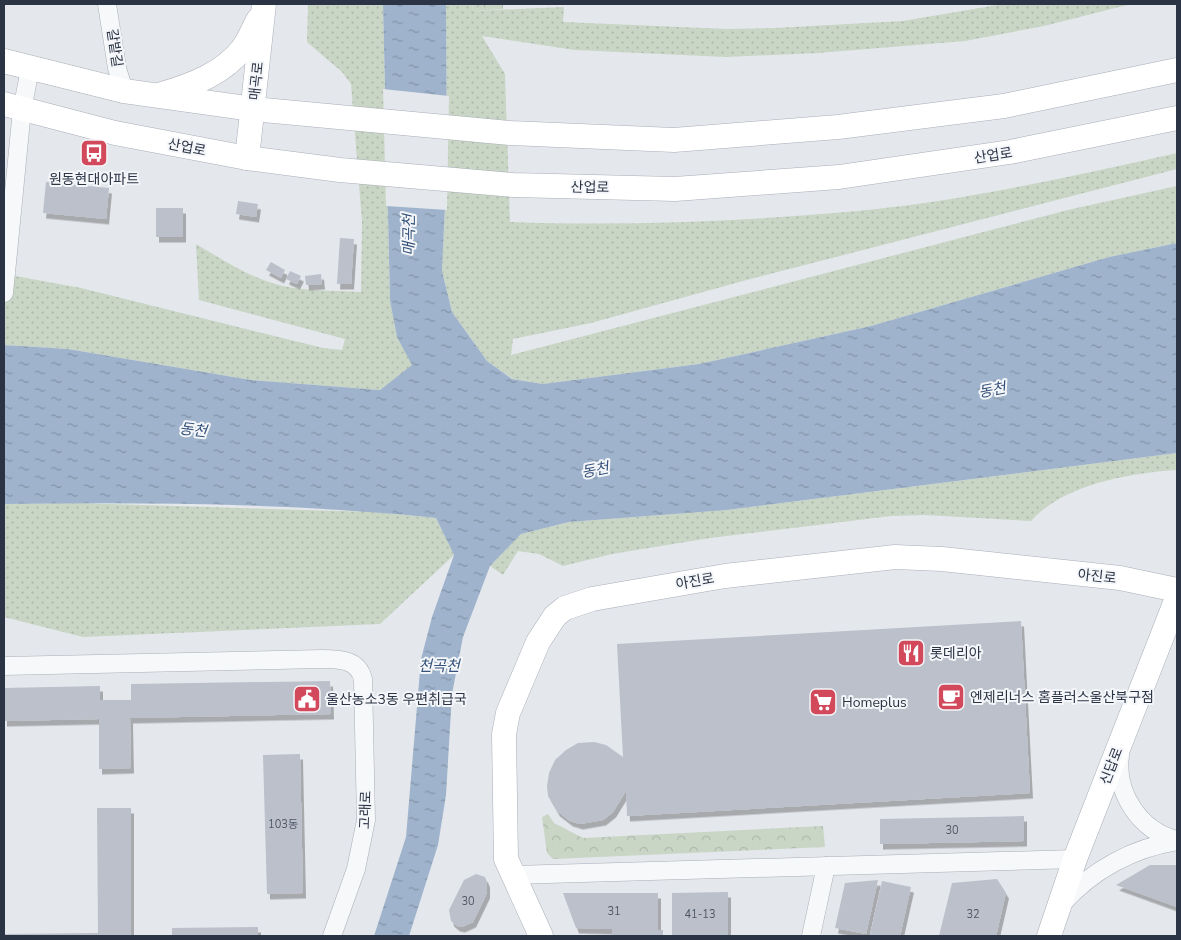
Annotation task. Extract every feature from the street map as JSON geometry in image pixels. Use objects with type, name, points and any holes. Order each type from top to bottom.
[{"type":"main road","points":[[157,96],[196,83],[226,65],[244,48],[264,7]]},
{"type":"main road","name":"매곡로","points":[[247,158],[264,7]]},
{"type":"main road","points":[[4,61],[124,91],[253,109],[343,119],[510,133],[674,140],[838,127],[1004,106],[1177,70]]},
{"type":"main road","name":"산업로","points":[[13,107],[115,133],[247,158],[340,170],[513,185],[674,189],[839,177],[1010,152],[1177,118]]},
{"type":"main road","name":"아진로","points":[[542,936],[506,859],[505,722],[546,628],[555,616],[577,602],[761,571],[902,557],[942,559],[1120,578],[1177,590]]},
{"type":"main road","name":"신답로","points":[[1049,936],[1075,859],[1177,598]]},
{"type":"street","name":"갈밭길","points":[[107,4],[117,68],[124,91]]},
{"type":"street","points":[[4,293],[10,231],[13,107],[30,69]]},
{"type":"street","name":"고래로","points":[[4,666],[336,659],[347,661],[359,669],[363,680],[366,820],[356,869],[332,936]]},
{"type":"street","points":[[1122,740],[1119,776],[1130,805],[1157,833],[1177,841]]},
{"type":"street","points":[[1057,910],[1077,888],[1104,868],[1137,851],[1156,844],[1177,841]]},
{"type":"street","points":[[513,875],[1075,859]]},
{"type":"street","points":[[811,936],[826,866]]},
{"type":"green space","points":[[308,4],[383,4],[390,301],[397,337],[413,365],[380,390],[251,380],[68,349],[4,345],[4,274],[81,288],[323,348],[342,350],[345,339],[199,300],[196,244],[242,271],[272,283],[305,289],[361,292],[362,222],[351,84],[342,72],[307,42]]},
{"type":"green space","points":[[446,4],[472,4],[473,11],[564,7],[563,22],[727,29],[903,21],[1003,4],[1131,4],[1044,26],[965,41],[818,53],[726,57],[575,50],[482,36],[505,74],[510,222],[591,224],[713,221],[878,209],[1007,189],[1177,153],[1177,169],[743,281],[591,323],[513,339],[511,355],[1072,209],[1177,186],[1177,243],[1109,257],[871,326],[699,364],[543,384],[513,379],[487,361],[452,312],[442,271],[447,164]]},
{"type":"green space","points":[[472,4],[503,4],[503,9],[473,11]]},
{"type":"green space","points":[[1177,453],[1177,470],[1139,474],[1079,489],[1045,508],[1031,521],[925,515],[891,516],[710,538],[612,554],[563,566],[539,554],[518,551],[503,575],[490,566],[521,534],[569,522],[727,510]]},
{"type":"green space","points":[[75,503],[374,512],[436,518],[454,555],[380,624],[83,637],[4,617],[4,504]]},
{"type":"green space","points":[[548,814],[554,823],[583,838],[823,826],[825,847],[553,859],[547,853],[542,817]]},
{"type":"water","points":[[383,4],[446,4],[447,164],[442,271],[452,312],[487,361],[512,379],[543,384],[699,364],[871,326],[1109,257],[1177,243],[1177,453],[727,510],[569,522],[521,534],[490,566],[463,637],[452,694],[446,795],[438,845],[409,936],[374,936],[406,837],[421,659],[432,617],[454,555],[436,518],[274,506],[112,503],[4,504],[4,345],[68,349],[251,380],[380,390],[412,365],[397,337],[390,301]]},
{"type":"pier","points":[[383,89],[449,96],[447,210],[386,206]]},
{"type":"building","points":[[46,182],[109,188],[106,219],[43,213]]},
{"type":"building","points":[[238,201],[258,204],[256,217],[236,214]]},
{"type":"building","points":[[156,208],[183,208],[183,237],[156,237]]},
{"type":"building","points":[[340,238],[354,239],[351,284],[337,284]]},
{"type":"building","points":[[271,262],[285,270],[281,278],[266,270]]},
{"type":"building","points":[[290,271],[301,276],[297,284],[286,279]]},
{"type":"building","points":[[321,274],[322,284],[306,285],[305,276]]},
{"type":"building","points":[[1021,621],[1030,793],[627,816],[626,791],[613,812],[603,820],[580,824],[570,821],[557,811],[548,796],[549,773],[555,760],[566,750],[578,743],[594,742],[606,745],[623,757],[617,644]]},
{"type":"building","points":[[330,681],[331,714],[130,718],[131,768],[99,769],[99,719],[4,721],[4,688],[100,686],[100,700],[131,700],[131,684]]},
{"type":"building","points":[[300,754],[303,893],[267,894],[263,755]]},
{"type":"building","points":[[97,808],[131,808],[131,936],[4,936],[4,934],[98,933]]},
{"type":"building","points":[[1024,816],[1024,841],[880,844],[880,819]]},
{"type":"building","points":[[1150,865],[1177,865],[1177,907],[1116,885]]},
{"type":"building","points":[[476,874],[485,877],[487,893],[473,922],[462,927],[457,926],[451,921],[449,910],[464,880]]},
{"type":"building","points":[[997,879],[1006,893],[996,936],[939,936],[952,883]]},
{"type":"building","points":[[878,880],[866,934],[835,928],[845,883]]},
{"type":"building","points":[[882,881],[911,887],[900,936],[870,935]]},
{"type":"building","points":[[728,892],[728,936],[672,936],[672,893]]},
{"type":"building","points":[[563,893],[658,893],[658,930],[663,930],[663,936],[612,936],[612,929],[576,928]]},
{"type":"building","points":[[258,927],[258,936],[172,936],[172,928]]},
{"type":"place","name":"원동현대아파트","points":[[94,153]]},
{"type":"place","name":"롯데리아","points":[[911,653]]},
{"type":"place","name":"엔제리너스 홈플러스울산북구점","points":[[951,697]]},
{"type":"place","name":"울산농소3동 우편취급국","points":[[307,699]]},
{"type":"place","name":"Homeplus","points":[[823,702]]},
{"type":"water label","name":"매곡천","points":[[409,235]]},
{"type":"water label","name":"동천","points":[[992,390]]},
{"type":"water label","name":"동천","points":[[193,430]]},
{"type":"water label","name":"동천","points":[[595,470]]},
{"type":"water label","name":"천곡천","points":[[439,666]]}]
